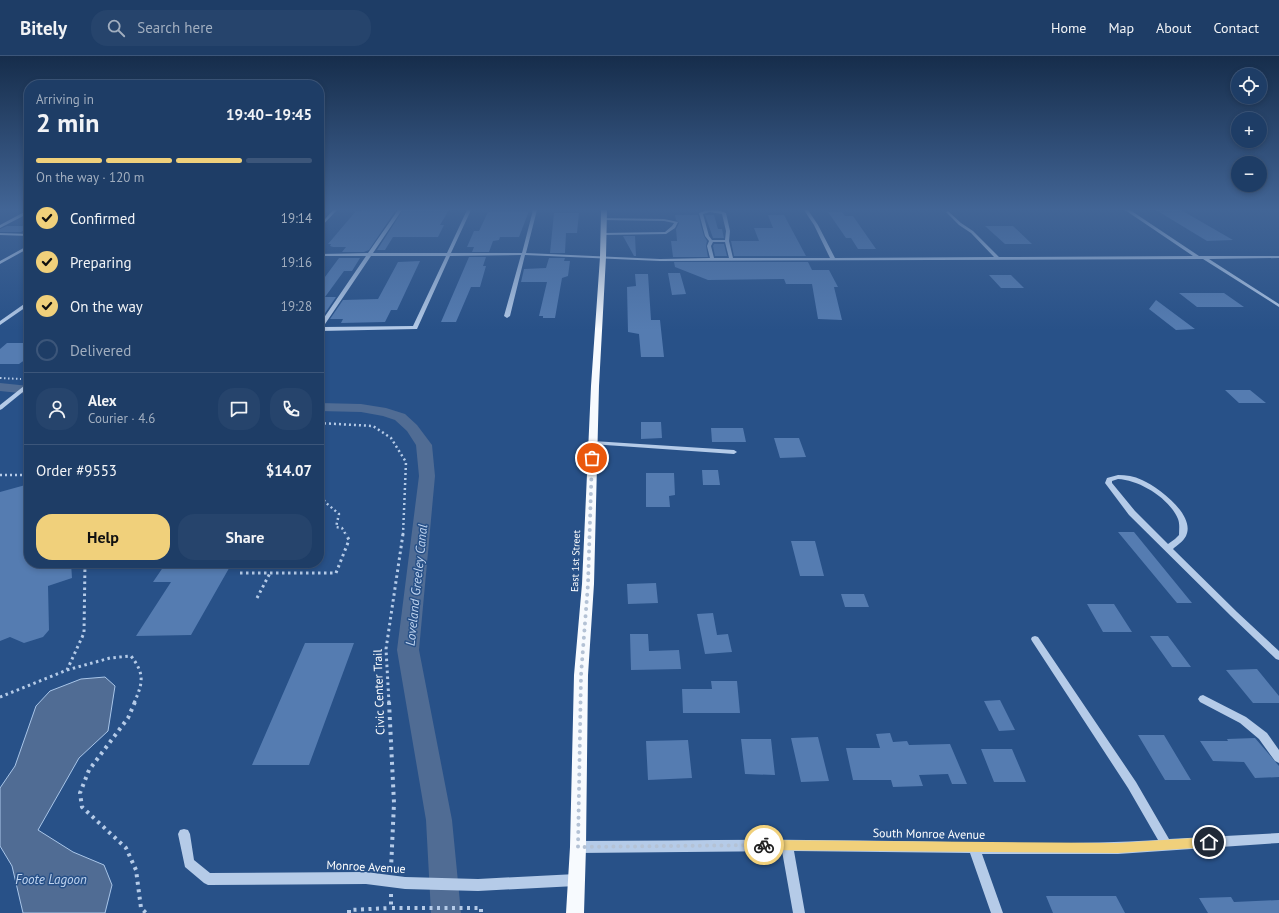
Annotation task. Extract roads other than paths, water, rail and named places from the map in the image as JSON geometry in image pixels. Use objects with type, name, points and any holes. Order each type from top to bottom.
[{"type":"main road","name":"East 1st Street","points":[[575,913],[578,847],[581,675],[588,584],[593,443],[603,250]]},
{"type":"street","points":[[0,263],[22,250]]},
{"type":"street","points":[[324,322],[372,250]]},
{"type":"street","points":[[324,329],[415,328],[451,250]]},
{"type":"street","points":[[508,316],[525,250]]},
{"type":"street","points":[[711,250],[712,259]]},
{"type":"street","points":[[729,250],[731,259]]},
{"type":"street","points":[[828,250],[833,259]]},
{"type":"street","points":[[989,250],[997,258]]},
{"type":"street","points":[[1187,250],[1199,258]]},
{"type":"street","points":[[324,255],[524,254],[712,259],[1279,257]]},
{"type":"street","points":[[1205,258],[1279,306]]},
{"type":"street","points":[[0,323],[24,306]]},
{"type":"street","points":[[0,408],[24,388]]},
{"type":"street","points":[[593,443],[734,452]]},
{"type":"street","points":[[1168,548],[1178,541],[1183,535],[1182,520],[1174,507],[1165,498],[1136,480],[1118,477],[1110,480],[1108,484],[1116,496],[1168,548],[1234,614],[1279,656]]},
{"type":"street","points":[[1035,639],[1132,785],[1166,844]]},
{"type":"street","points":[[1203,699],[1244,720],[1263,736],[1279,758]]},
{"type":"street","name":"Monroe Avenue","points":[[184,834],[189,863],[208,879],[366,878],[405,883],[478,885],[576,880]]},
{"type":"street","name":"South Monroe Avenue","points":[[578,847],[787,845],[974,848],[1118,848],[1279,838]]},
{"type":"street","points":[[787,845],[799,913]]},
{"type":"street","points":[[974,848],[997,913]]},
{"type":"water","name":"Foote Lagoon","points":[[105,677],[115,686],[108,731],[79,758],[38,830],[73,852],[104,865],[112,885],[105,913],[23,913],[12,866],[0,846],[0,788],[15,766],[36,706],[50,691],[81,679]]},
{"type":"waterway","name":"Loveland Greeley Canal","points":[[0,387],[24,389]]},
{"type":"waterway","name":"Loveland Greeley Canal","points":[[324,407],[361,408],[386,412],[400,417],[412,428],[424,445],[427,476],[408,650],[439,820],[446,913]]}]
